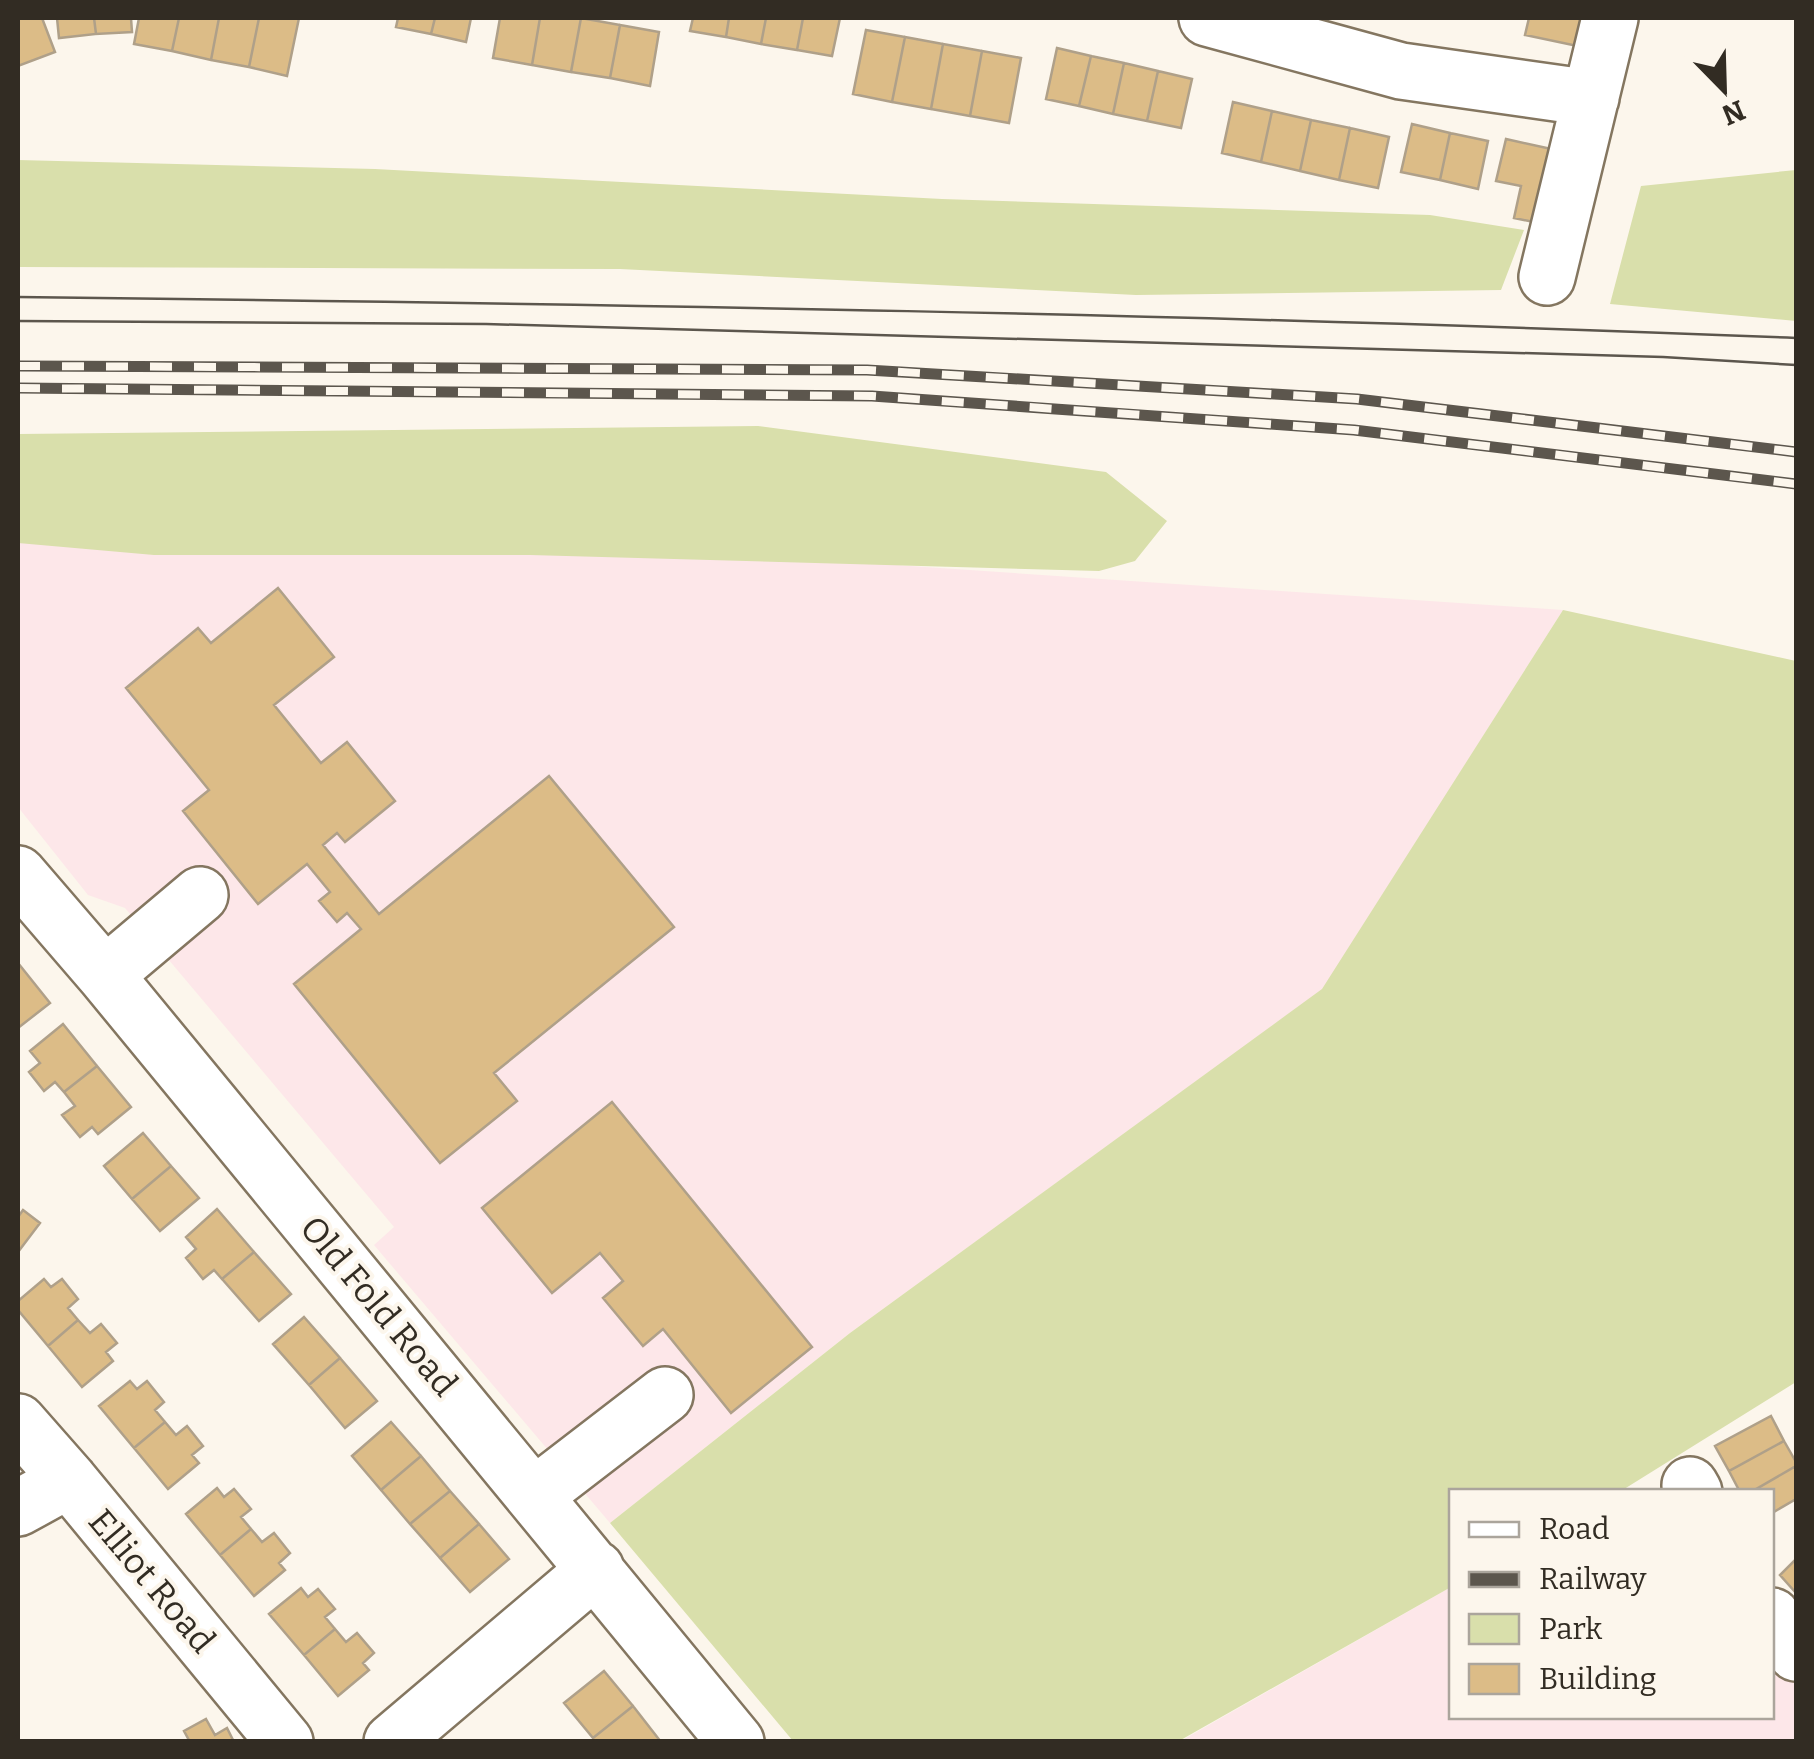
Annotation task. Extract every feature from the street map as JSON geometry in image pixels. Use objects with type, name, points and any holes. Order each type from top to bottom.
[{"type":"street","points":[[1207,18],[1401,70],[1590,98]]},
{"type":"street","points":[[1547,277],[1610,18]]},
{"type":"street","name":"Old Fold Road","points":[[18,874],[105,974],[736,1742]]},
{"type":"street","points":[[105,974],[200,895]]},
{"type":"street","points":[[535,1495],[664,1395]]},
{"type":"street","name":"Elliot Road","points":[[18,1422],[284,1742]]},
{"type":"street","points":[[18,1508],[69,1480]]},
{"type":"street","points":[[392,1742],[596,1569]]},
{"type":"street","points":[[1774,1619],[1796,1653]]},
{"type":"shaded area","points":[[18,506],[1563,610],[1323,989],[850,1333],[610,1523],[374,1245],[394,1227],[125,908],[88,895],[18,807]]},
{"type":"shaded area","points":[[1449,1588],[1449,1719],[1774,1719],[1774,1650],[1796,1679],[1796,1741],[1179,1742]]},
{"type":"green space","points":[[18,160],[375,169],[942,199],[1430,215],[1524,230],[1501,290],[1136,295],[620,269],[18,267]]},
{"type":"green space","points":[[1796,170],[1796,321],[1610,304],[1641,186]]},
{"type":"green space","points":[[758,426],[1106,472],[1167,521],[1135,561],[1099,571],[530,555],[154,555],[18,543],[18,434]]},
{"type":"green space","points":[[1563,610],[1796,661],[1796,1382],[1624,1489],[1449,1489],[1449,1588],[1179,1741],[793,1741],[610,1523],[850,1333],[1322,989]]},
{"type":"building","points":[[18,18],[42,18],[55,52],[18,66]]},
{"type":"building","points":[[57,18],[94,18],[96,34],[59,38]]},
{"type":"building","points":[[94,18],[131,18],[132,32],[96,34]]},
{"type":"building","points":[[139,18],[179,18],[172,51],[134,44]]},
{"type":"building","points":[[179,18],[219,18],[211,60],[172,51]]},
{"type":"building","points":[[219,18],[259,18],[249,67],[211,60]]},
{"type":"building","points":[[259,18],[299,18],[287,76],[249,67]]},
{"type":"building","points":[[398,18],[435,18],[431,34],[396,27]]},
{"type":"building","points":[[435,18],[471,18],[466,42],[431,34]]},
{"type":"building","points":[[500,18],[540,18],[532,65],[493,58]]},
{"type":"building","points":[[540,18],[581,18],[571,72],[532,65]]},
{"type":"building","points":[[581,18],[620,25],[610,78],[571,72]]},
{"type":"building","points":[[693,18],[729,18],[726,37],[690,31]]},
{"type":"building","points":[[729,18],[766,18],[761,44],[726,37]]},
{"type":"building","points":[[766,18],[803,18],[797,50],[761,44]]},
{"type":"building","points":[[803,18],[840,18],[832,56],[797,50]]},
{"type":"building","points":[[1529,18],[1594,18],[1587,48],[1525,35]]},
{"type":"building","points":[[620,25],[659,32],[650,86],[610,78]]},
{"type":"building","points":[[866,30],[905,37],[892,102],[853,94]]},
{"type":"building","points":[[905,37],[943,44],[931,109],[892,102]]},
{"type":"building","points":[[943,44],[982,51],[970,116],[931,109]]},
{"type":"building","points":[[1057,48],[1091,56],[1079,106],[1046,99]]},
{"type":"building","points":[[982,51],[1021,58],[1009,123],[970,116]]},
{"type":"building","points":[[1091,56],[1124,63],[1113,114],[1079,106]]},
{"type":"building","points":[[1124,63],[1158,71],[1147,121],[1113,114]]},
{"type":"building","points":[[1158,71],[1192,79],[1181,128],[1147,121]]},
{"type":"building","points":[[1233,102],[1272,111],[1261,162],[1222,153]]},
{"type":"building","points":[[1272,111],[1311,120],[1300,171],[1261,162]]},
{"type":"building","points":[[1311,120],[1350,128],[1339,180],[1300,171]]},
{"type":"building","points":[[1412,124],[1450,133],[1440,180],[1401,172]]},
{"type":"building","points":[[1350,128],[1389,137],[1378,188],[1339,180]]},
{"type":"building","points":[[1450,133],[1488,141],[1478,189],[1440,180]]},
{"type":"building","points":[[1506,139],[1565,152],[1549,225],[1514,218],[1521,186],[1496,181]]},
{"type":"building","points":[[278,588],[334,657],[274,705],[321,763],[347,742],[395,801],[345,842],[337,833],[323,845],[379,914],[549,776],[674,927],[494,1073],[517,1101],[440,1163],[294,984],[361,929],[347,913],[337,922],[319,901],[330,892],[307,864],[258,904],[183,811],[209,790],[126,688],[198,628],[211,643]]},
{"type":"building","points":[[18,963],[50,1003],[18,1028]]},
{"type":"building","points":[[63,1024],[97,1066],[64,1092],[55,1082],[44,1091],[29,1072],[40,1063],[30,1051]]},
{"type":"building","points":[[97,1066],[131,1107],[98,1134],[92,1127],[80,1137],[62,1115],[75,1106],[64,1092]]},
{"type":"building","points":[[612,1102],[812,1347],[731,1413],[663,1329],[643,1346],[603,1298],[623,1281],[600,1253],[552,1293],[482,1208]]},
{"type":"building","points":[[143,1133],[171,1166],[132,1199],[104,1166]]},
{"type":"building","points":[[171,1166],[199,1198],[160,1231],[132,1199]]},
{"type":"building","points":[[217,1209],[254,1252],[222,1279],[214,1270],[203,1279],[186,1258],[196,1249],[186,1237]]},
{"type":"building","points":[[23,1210],[40,1223],[18,1252],[18,1217]]},
{"type":"building","points":[[254,1252],[291,1294],[259,1321],[222,1279]]},
{"type":"building","points":[[44,1279],[51,1287],[62,1279],[78,1299],[68,1308],[78,1320],[48,1346],[18,1310],[18,1301]]},
{"type":"building","points":[[304,1317],[340,1358],[309,1385],[273,1344]]},
{"type":"building","points":[[78,1320],[90,1333],[101,1324],[117,1343],[106,1352],[113,1361],[82,1387],[48,1346]]},
{"type":"building","points":[[340,1358],[377,1401],[345,1428],[309,1385]]},
{"type":"building","points":[[130,1381],[137,1389],[147,1381],[164,1402],[155,1410],[165,1422],[134,1448],[99,1406]]},
{"type":"building","points":[[1771,1416],[1784,1441],[1729,1471],[1715,1446]]},
{"type":"building","points":[[165,1422],[176,1435],[187,1426],[203,1446],[192,1455],[199,1463],[168,1489],[134,1448]]},
{"type":"building","points":[[391,1422],[421,1456],[381,1490],[352,1456]]},
{"type":"building","points":[[1784,1441],[1796,1462],[1796,1466],[1756,1489],[1738,1489],[1729,1471]]},
{"type":"building","points":[[421,1456],[450,1491],[410,1524],[381,1490]]},
{"type":"building","points":[[1796,1466],[1796,1499],[1774,1512],[1774,1489],[1756,1489]]},
{"type":"building","points":[[217,1488],[224,1497],[234,1489],[251,1509],[241,1517],[251,1529],[220,1555],[186,1514]]},
{"type":"building","points":[[450,1491],[479,1524],[440,1558],[410,1524]]},
{"type":"building","points":[[479,1524],[509,1559],[470,1592],[440,1558]]},
{"type":"building","points":[[251,1529],[262,1542],[274,1533],[290,1553],[279,1563],[285,1570],[254,1596],[220,1555]]},
{"type":"building","points":[[1796,1559],[1796,1593],[1780,1575]]},
{"type":"building","points":[[301,1588],[308,1597],[318,1589],[335,1609],[325,1617],[335,1629],[304,1655],[269,1614]]},
{"type":"building","points":[[335,1629],[346,1642],[357,1633],[374,1653],[363,1663],[369,1670],[338,1696],[304,1655]]},
{"type":"building","points":[[604,1671],[633,1706],[593,1738],[564,1703]]},
{"type":"building","points":[[633,1706],[661,1742],[596,1742],[593,1738]]},
{"type":"building","points":[[206,1719],[215,1735],[227,1728],[234,1742],[190,1742],[184,1731]]},
{"type":"tram line","points":[[18,297],[907,311],[1796,338]]},
{"type":"tram line","points":[[18,321],[486,324],[1663,357],[1796,365]]},
{"type":"railway","points":[[18,366],[867,370],[1357,399],[1796,452]]},
{"type":"railway","points":[[18,388],[872,396],[1354,430],[1796,484]]}]
